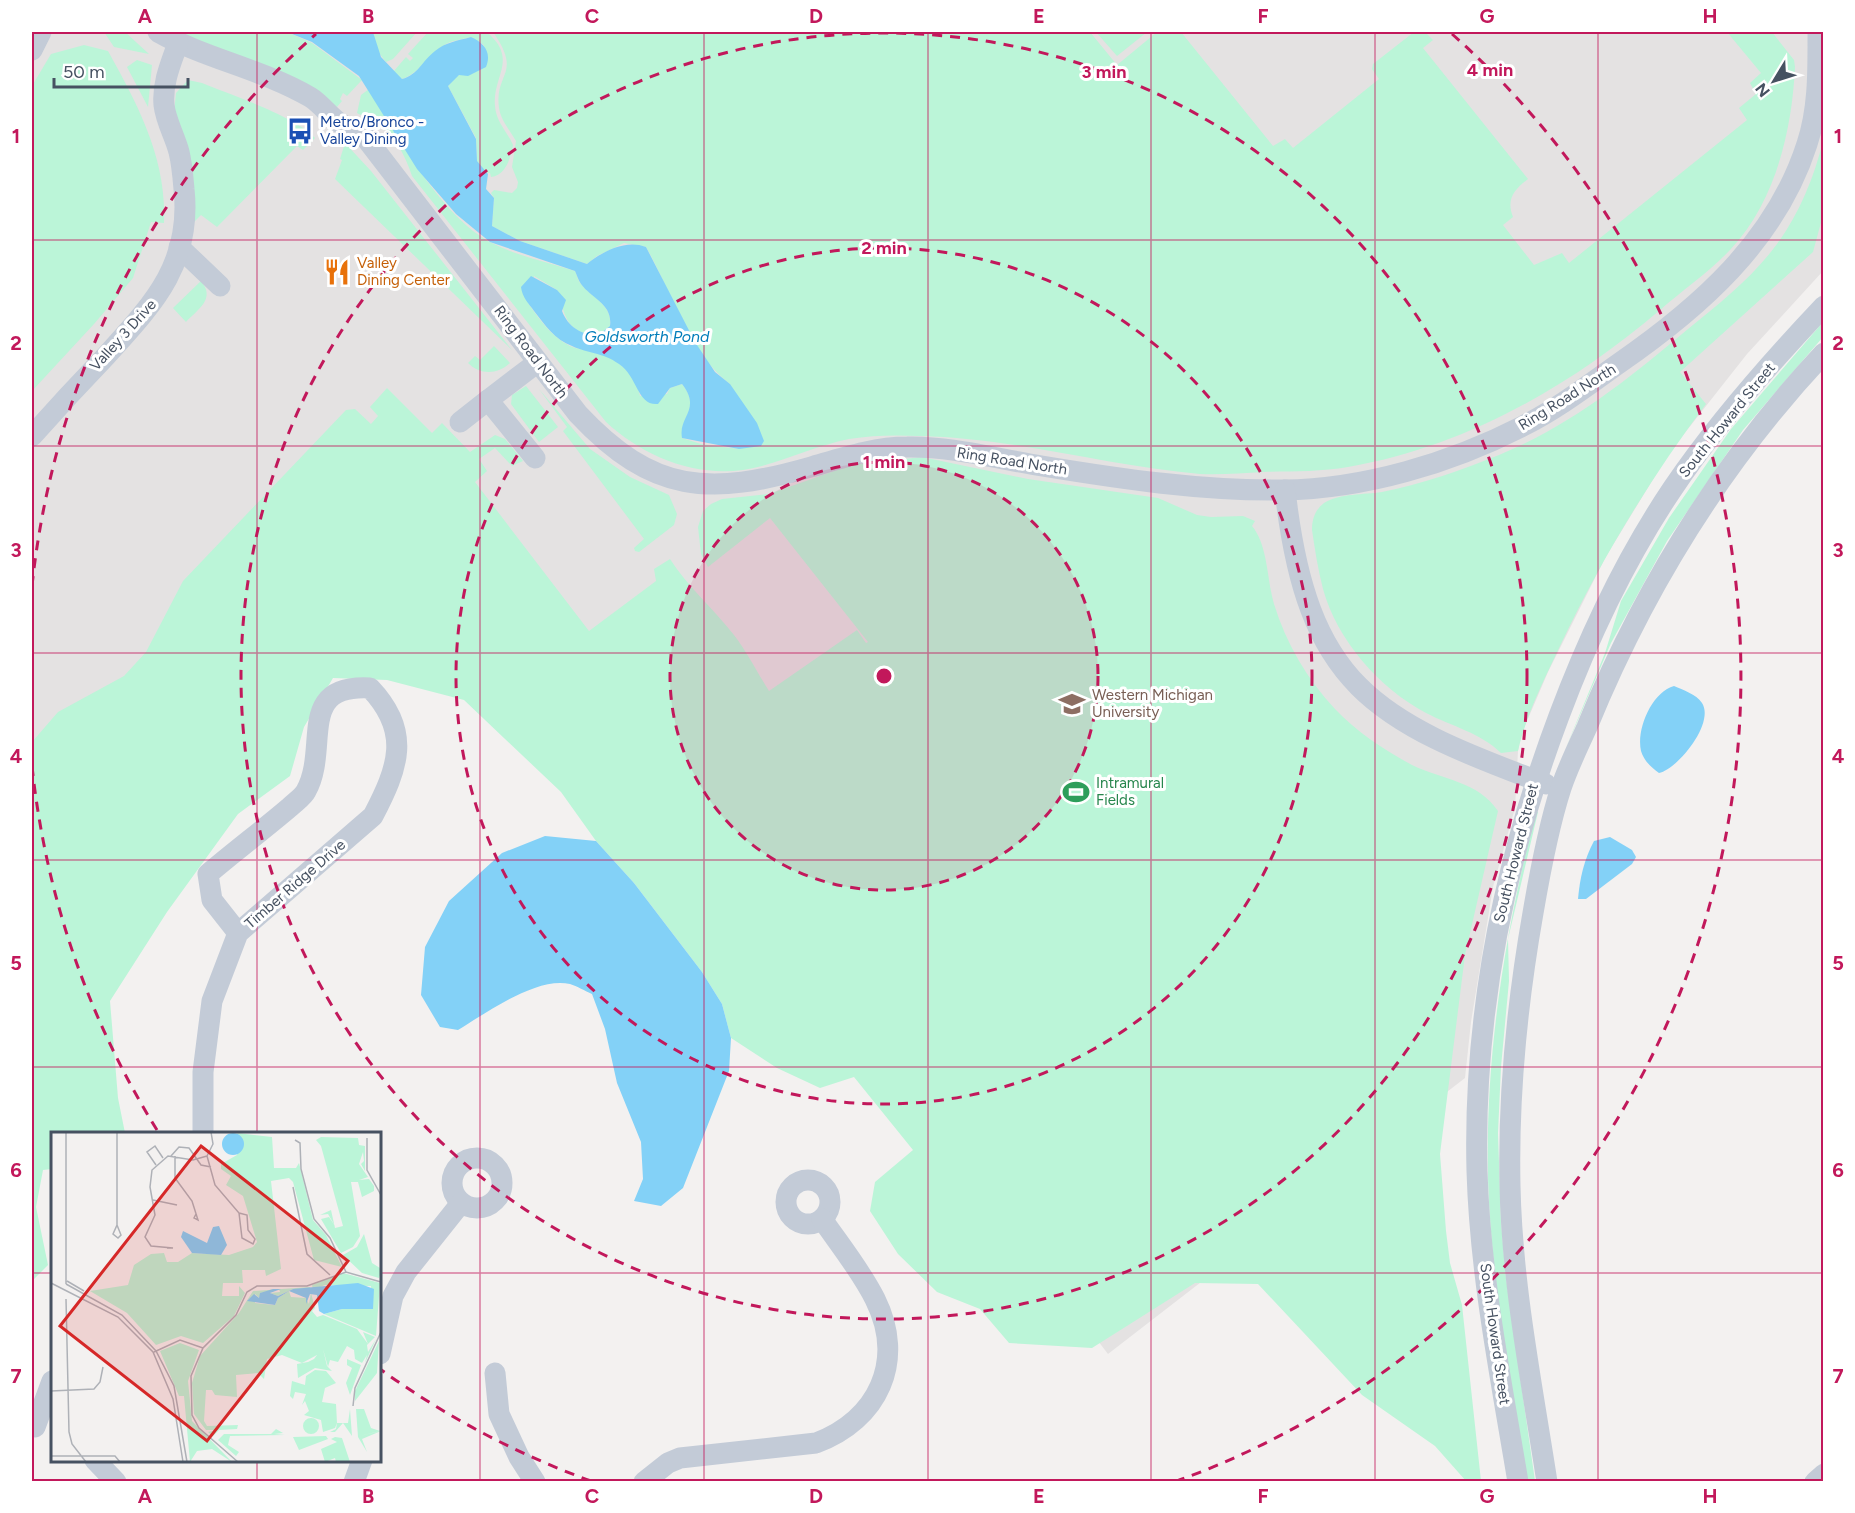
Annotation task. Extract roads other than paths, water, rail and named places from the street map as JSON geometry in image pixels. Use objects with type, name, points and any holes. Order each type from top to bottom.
[{"type":"street","points":[[32,50],[42,32]]},
{"type":"street","name":"Ring Road North","points":[[158,32],[178,43],[252,70],[311,98],[339,123],[358,131],[365,137],[578,414],[618,453],[640,466],[686,482],[705,485],[749,483],[858,453],[908,447],[1121,479],[1219,488],[1285,490],[1367,480],[1411,470],[1467,450],[1522,426],[1567,400],[1664,333],[1737,266],[1766,227],[1791,184],[1807,145],[1813,121],[1817,82],[1818,32]]},
{"type":"street","name":"Valley 3 Drive","points":[[32,436],[161,293],[179,248],[185,214],[184,189],[179,152],[168,123],[164,104],[165,81],[178,43]]},
{"type":"street","points":[[179,248],[220,286]]},
{"type":"street","name":"South Howard Street","points":[[1518,1482],[1494,1342],[1477,1172],[1478,1086],[1488,975],[1506,881],[1535,779],[1585,646],[1627,563],[1673,487],[1742,397],[1824,306]]},
{"type":"street","name":"South Howard Street","points":[[1547,1482],[1519,1297],[1510,1188],[1510,1084],[1522,973],[1539,876],[1561,789],[1605,681],[1648,596],[1702,507],[1758,428],[1824,353]]},
{"type":"street","points":[[460,422],[538,362]]},
{"type":"street","points":[[488,399],[535,459]]},
{"type":"street","points":[[1285,490],[1289,530],[1302,589],[1318,627],[1350,678],[1368,698],[1424,735],[1561,789]]},
{"type":"street","name":"Timber Ridge Drive","points":[[203,1132],[203,1072],[212,1001],[238,933],[373,816],[385,792],[398,753],[391,714],[370,688],[348,687],[324,702],[317,721],[318,748],[306,792],[208,874],[212,900],[238,933]]},
{"type":"street","points":[[381,1350],[393,1296],[402,1280],[461,1203]]},
{"type":"street","points":[[644,1482],[668,1464],[688,1456],[816,1443],[833,1436],[859,1418],[880,1390],[887,1358],[886,1333],[876,1300],[822,1219]]},
{"type":"street","points":[[1494,1342],[1505,1482]]},
{"type":"street","points":[[495,1373],[499,1414],[519,1457],[535,1482]]},
{"type":"street","points":[[40,1428],[51,1385]]},
{"type":"street","points":[[354,1482],[362,1462]]},
{"type":"street","points":[[1815,1482],[1824,1474]]},
{"type":"water","name":"Goldsworth Pond","points":[[287,32],[373,32],[381,57],[402,79],[412,74],[443,46],[471,37],[480,42],[487,52],[486,67],[468,76],[459,75],[448,86],[476,139],[477,161],[488,174],[486,189],[494,198],[492,226],[520,241],[587,264],[600,255],[623,245],[646,247],[695,342],[715,372],[730,384],[757,423],[764,441],[761,446],[739,449],[682,438],[683,424],[690,407],[690,400],[682,384],[670,388],[658,404],[651,403],[641,396],[630,376],[619,364],[607,357],[578,349],[555,336],[523,294],[521,287],[531,276],[557,290],[566,300],[562,311],[565,317],[571,325],[586,334],[597,336],[610,326],[608,312],[601,302],[581,284],[575,271],[490,242],[456,214],[417,169],[359,76],[312,42]]},
{"type":"water","points":[[1674,686],[1696,697],[1702,703],[1705,712],[1693,744],[1676,763],[1659,773],[1648,764],[1642,755],[1641,732],[1643,722],[1653,703],[1666,690]]},
{"type":"water","points":[[545,836],[596,841],[634,883],[702,972],[722,1004],[731,1038],[729,1071],[683,1188],[661,1206],[634,1201],[643,1179],[641,1142],[617,1083],[605,1029],[592,994],[570,984],[543,985],[512,998],[458,1030],[440,1027],[421,995],[425,947],[449,901],[502,853]]},
{"type":"water","points":[[1610,837],[1632,850],[1636,857],[1632,864],[1586,899],[1578,899],[1583,869],[1594,841]]},
{"type":"place","name":"Metro/Bronco - Valley Dining","points":[[300,131]]},
{"type":"place","name":"Valley Dining Center","points":[[337,272]]},
{"type":"place","name":"Western Michigan University","points":[[1072,704]]},
{"type":"place","name":"Intramural Fields","points":[[1076,792]]}]
